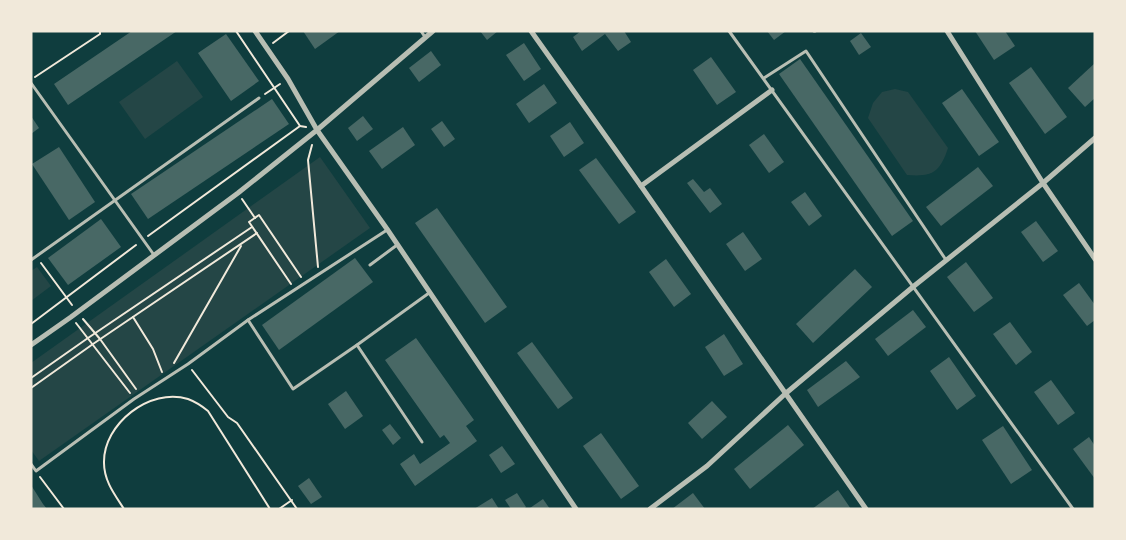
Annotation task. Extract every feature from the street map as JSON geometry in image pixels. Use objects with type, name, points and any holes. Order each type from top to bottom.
[{"type":"street","points":[[255,31],[288,79],[317,130],[388,229],[576,509]]},
{"type":"street","points":[[31,345],[238,193],[317,130],[433,31]]},
{"type":"street","points":[[531,31],[866,509]]},
{"type":"street","points":[[946,31],[1043,183],[1095,259]]},
{"type":"street","points":[[641,186],[772,90]]},
{"type":"street","points":[[650,509],[707,466],[785,394],[914,286],[1043,183],[1095,138]]},
{"type":"lane","points":[[421,31],[425,37]]},
{"type":"lane","points":[[729,31],[1074,509]]},
{"type":"lane","points":[[764,78],[806,51],[946,260]]},
{"type":"lane","points":[[31,81],[154,255]]},
{"type":"lane","points":[[31,260],[259,98]]},
{"type":"lane","points":[[31,464],[36,471],[134,399],[188,364],[248,320],[388,229]]},
{"type":"lane","points":[[370,266],[398,244]]},
{"type":"lane","points":[[248,320],[293,388],[357,345],[430,292]]},
{"type":"lane","points":[[357,345],[422,442]]},
{"type":"path","points":[[31,81],[100,34],[100,31]]},
{"type":"path","points":[[236,31],[300,126],[317,130]]},
{"type":"path","points":[[267,48],[289,31]]},
{"type":"path","points":[[259,98],[288,79]]},
{"type":"path","points":[[31,324],[300,126]]},
{"type":"path","points":[[312,145],[308,160],[318,274]]},
{"type":"path","points":[[247,206],[255,218]]},
{"type":"path","points":[[295,290],[249,222],[259,215],[306,283]]},
{"type":"path","points":[[31,378],[252,227]]},
{"type":"path","points":[[31,388],[257,233]]},
{"type":"path","points":[[175,362],[242,244]]},
{"type":"path","points":[[36,257],[140,395]]},
{"type":"path","points":[[71,317],[134,399]]},
{"type":"path","points":[[133,317],[153,349],[165,379]]},
{"type":"path","points":[[188,364],[228,417],[237,423],[297,509]]},
{"type":"path","points":[[124,509],[110,487],[104,466],[104,453],[110,438],[121,422],[146,403],[158,398],[174,397],[187,399],[208,411],[270,509]]},
{"type":"path","points":[[36,471],[64,509]]},
{"type":"path","points":[[279,509],[292,500]]},
{"type":"shaded area","points":[[177,61],[203,97],[145,139],[119,102]]},
{"type":"shaded area","points":[[895,89],[908,92],[948,148],[942,163],[929,174],[907,175],[868,118],[873,103],[882,92]]},
{"type":"shaded area","points":[[320,157],[370,228],[39,461],[31,450],[31,363]]},
{"type":"shaded area","points":[[37,267],[51,286],[31,301],[31,271]]},
{"type":"building","points":[[132,31],[177,31],[68,105],[54,84]]},
{"type":"building","points":[[303,31],[340,31],[315,49]]},
{"type":"building","points":[[480,31],[498,31],[487,40]]},
{"type":"building","points":[[581,31],[624,31],[631,42],[618,51],[605,34],[582,51],[573,37]]},
{"type":"building","points":[[767,31],[786,31],[774,40]]},
{"type":"building","points":[[975,31],[1005,31],[1015,46],[994,60]]},
{"type":"building","points":[[861,33],[871,47],[859,55],[850,41]]},
{"type":"building","points":[[226,34],[259,81],[231,101],[198,53]]},
{"type":"building","points":[[524,43],[541,69],[524,81],[506,55]]},
{"type":"building","points":[[431,51],[441,65],[419,82],[409,68]]},
{"type":"building","points":[[711,57],[736,92],[717,105],[693,70]]},
{"type":"building","points":[[800,59],[913,221],[892,236],[779,74]]},
{"type":"building","points":[[1095,63],[1095,98],[1085,107],[1068,88]]},
{"type":"building","points":[[1031,67],[1067,117],[1045,134],[1009,83]]},
{"type":"building","points":[[544,84],[557,103],[529,123],[516,104]]},
{"type":"building","points":[[962,89],[999,142],[979,156],[942,103]]},
{"type":"building","points":[[272,99],[289,124],[148,219],[131,194]]},
{"type":"building","points":[[31,116],[39,128],[31,134]]},
{"type":"building","points":[[363,116],[373,129],[357,141],[348,128]]},
{"type":"building","points":[[442,121],[455,139],[444,147],[431,129]]},
{"type":"building","points":[[570,122],[584,143],[564,157],[550,136]]},
{"type":"building","points":[[403,127],[415,145],[382,169],[369,151]]},
{"type":"building","points":[[764,134],[784,162],[769,173],[749,145]]},
{"type":"building","points":[[59,147],[95,202],[69,220],[32,164]]},
{"type":"building","points":[[596,158],[636,212],[619,224],[579,170]]},
{"type":"building","points":[[978,167],[993,186],[941,226],[926,207]]},
{"type":"building","points":[[693,179],[704,192],[710,188],[722,204],[710,213],[687,183]]},
{"type":"building","points":[[805,192],[822,216],[809,226],[791,202]]},
{"type":"building","points":[[437,208],[507,307],[485,323],[415,223]]},
{"type":"building","points":[[101,219],[121,247],[68,285],[48,258]]},
{"type":"building","points":[[1036,221],[1058,251],[1043,262],[1021,232]]},
{"type":"building","points":[[743,232],[762,259],[745,271],[726,244]]},
{"type":"building","points":[[355,258],[373,282],[279,350],[262,325]]},
{"type":"building","points":[[666,259],[691,294],[674,307],[649,272]]},
{"type":"building","points":[[966,262],[993,298],[974,312],[947,277]]},
{"type":"building","points":[[855,269],[872,287],[813,343],[796,324]]},
{"type":"building","points":[[1079,283],[1095,305],[1095,320],[1087,326],[1063,295]]},
{"type":"building","points":[[913,310],[926,327],[888,356],[875,339]]},
{"type":"building","points":[[1010,322],[1032,352],[1016,365],[993,334]]},
{"type":"building","points":[[724,334],[743,364],[724,376],[705,347]]},
{"type":"building","points":[[416,338],[474,420],[466,426],[477,441],[415,486],[400,464],[414,454],[420,464],[450,443],[444,435],[440,438],[385,360]]},
{"type":"building","points":[[532,342],[573,398],[558,409],[517,353]]},
{"type":"building","points":[[949,357],[976,396],[957,410],[930,371]]},
{"type":"building","points":[[846,361],[860,377],[818,407],[807,390]]},
{"type":"building","points":[[1051,380],[1075,413],[1058,425],[1034,392]]},
{"type":"building","points":[[346,391],[363,416],[345,429],[328,404]]},
{"type":"building","points":[[712,401],[727,417],[702,439],[688,423]]},
{"type":"building","points":[[390,424],[401,438],[393,445],[382,430]]},
{"type":"building","points":[[788,425],[804,445],[750,489],[734,469]]},
{"type":"building","points":[[1003,426],[1032,470],[1011,484],[982,440]]},
{"type":"building","points":[[601,433],[639,486],[621,499],[583,446]]},
{"type":"building","points":[[1089,437],[1095,446],[1095,479],[1073,449]]},
{"type":"building","points":[[502,446],[515,464],[501,473],[489,455]]},
{"type":"building","points":[[309,478],[322,497],[311,504],[298,486]]},
{"type":"building","points":[[31,485],[43,504],[47,509],[31,509]]},
{"type":"building","points":[[838,490],[851,509],[812,509]]},
{"type":"building","points":[[517,493],[526,507],[524,509],[511,509],[505,500]]},
{"type":"building","points":[[693,493],[705,509],[672,509]]},
{"type":"building","points":[[492,498],[499,509],[474,509]]},
{"type":"building","points":[[543,499],[550,509],[530,508]]}]
